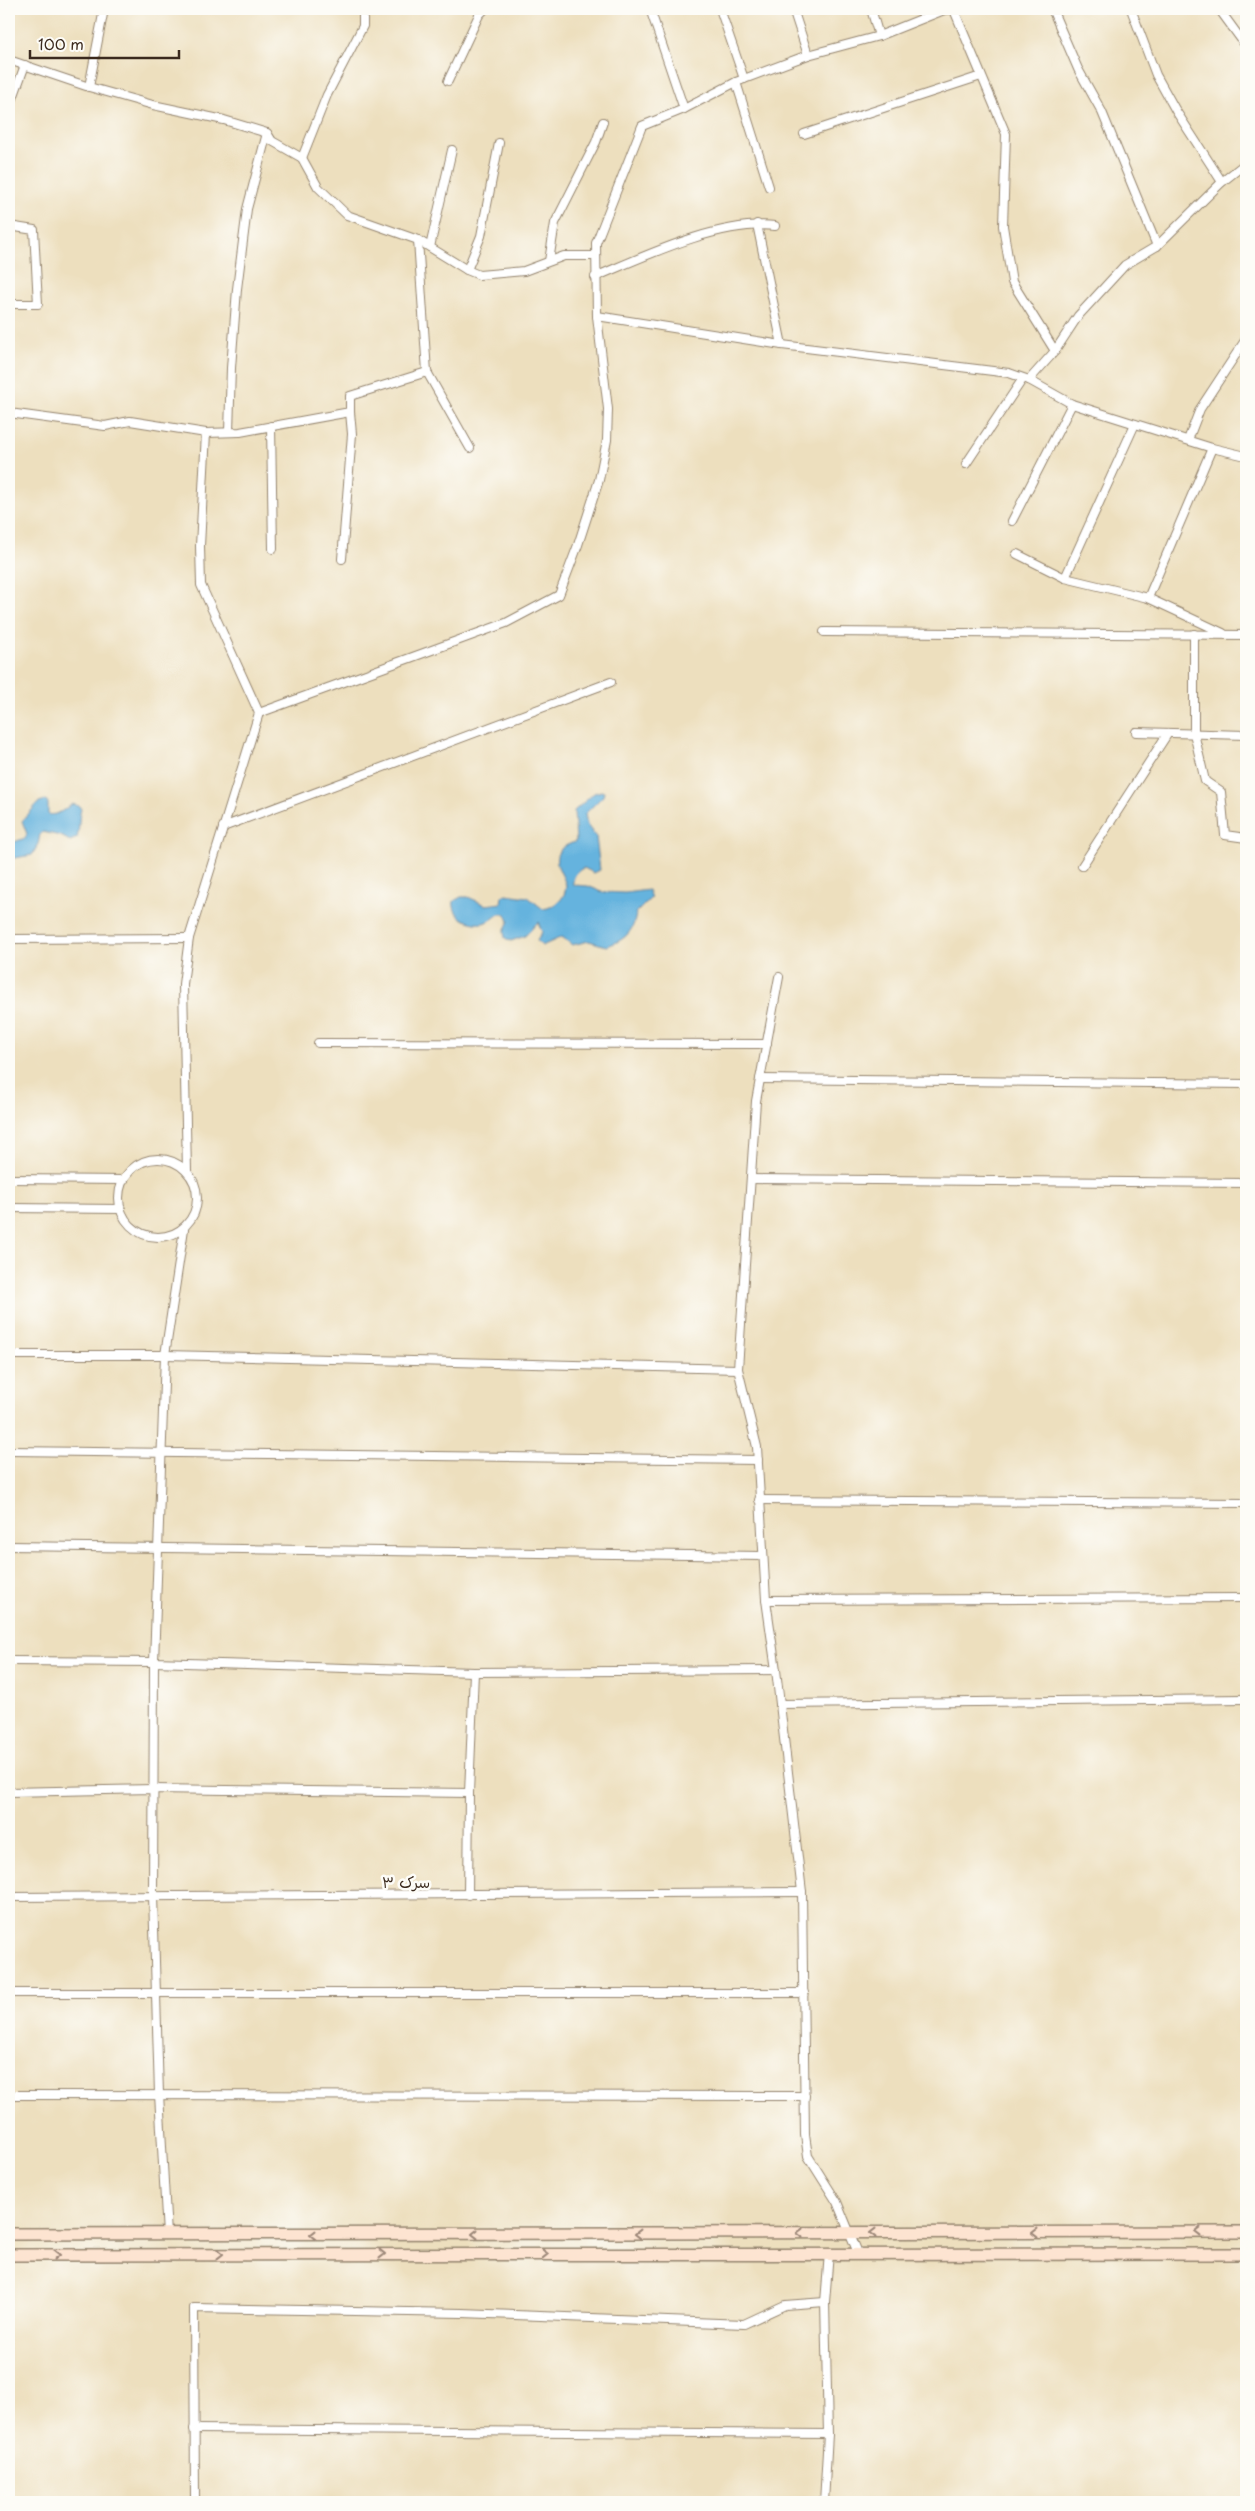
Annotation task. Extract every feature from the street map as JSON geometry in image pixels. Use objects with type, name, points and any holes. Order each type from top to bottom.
[{"type":"main road","points":[[9,2234],[1246,2232]]},
{"type":"main road","points":[[9,2255],[1246,2254]]},
{"type":"street","points":[[88,87],[104,9]]},
{"type":"street","points":[[302,158],[327,95],[362,26],[363,9]]},
{"type":"street","points":[[448,81],[479,15],[484,9]]},
{"type":"street","points":[[650,9],[684,109]]},
{"type":"street","points":[[720,9],[744,79]]},
{"type":"street","points":[[793,9],[808,54]]},
{"type":"street","points":[[870,9],[880,36]]},
{"type":"street","points":[[1052,9],[1078,69],[1102,112],[1157,246]]},
{"type":"street","points":[[1131,9],[1156,75],[1176,111],[1222,182]]},
{"type":"street","points":[[1218,9],[1246,46]]},
{"type":"street","points":[[259,713],[506,623],[559,595],[578,546],[599,480],[607,440],[608,409],[597,316],[596,243],[642,126],[684,109],[736,82],[808,54],[880,36],[943,10],[956,10],[1006,134],[1003,226],[1012,282],[1055,350]]},
{"type":"street","points":[[9,60],[88,87],[153,105],[224,120],[267,133],[272,140],[302,158],[318,187],[347,215],[398,231],[418,240],[467,270],[479,275],[524,271],[564,256],[596,256]]},
{"type":"street","points":[[9,109],[25,65]]},
{"type":"street","points":[[804,134],[981,76]]},
{"type":"street","points":[[736,82],[768,187]]},
{"type":"street","points":[[549,261],[555,224],[596,142],[603,122]]},
{"type":"street","points":[[229,432],[233,327],[247,209],[267,133]]},
{"type":"street","points":[[467,270],[481,236],[499,143]]},
{"type":"street","points":[[430,247],[452,150]]},
{"type":"street","points":[[966,464],[1026,380],[1055,350],[1078,316],[1125,266],[1157,246],[1222,182],[1246,163]]},
{"type":"street","points":[[595,277],[666,247],[699,237],[758,224],[775,226]]},
{"type":"street","points":[[758,224],[782,345]]},
{"type":"street","points":[[9,226],[34,230],[38,304],[9,304]]},
{"type":"street","points":[[418,240],[427,372],[470,448]]},
{"type":"street","points":[[597,316],[782,345],[1009,373],[1072,404],[1212,448],[1246,456]]},
{"type":"street","points":[[1188,440],[1200,409],[1246,338]]},
{"type":"street","points":[[342,559],[352,434],[350,396],[427,372]]},
{"type":"street","points":[[1012,521],[1072,404]]},
{"type":"street","points":[[9,413],[105,426],[130,421],[206,433],[271,426],[350,412]]},
{"type":"street","points":[[1065,578],[1135,424]]},
{"type":"street","points":[[271,426],[273,549]]},
{"type":"street","points":[[187,1170],[183,984],[188,938],[259,713],[202,585],[200,537],[206,433]]},
{"type":"street","points":[[1148,598],[1212,448]]},
{"type":"street","points":[[1016,554],[1065,578],[1148,598],[1225,634]]},
{"type":"street","points":[[824,632],[1246,635]]},
{"type":"street","points":[[1194,634],[1194,733],[1205,781],[1221,792],[1225,835],[1246,838]]},
{"type":"street","points":[[223,827],[611,682]]},
{"type":"street","points":[[1136,732],[1246,735]]},
{"type":"street","points":[[1082,866],[1168,733]]},
{"type":"street","points":[[9,939],[188,938]]},
{"type":"street","points":[[779,977],[756,1101],[738,1369],[757,1447],[766,1600],[802,1892],[805,2135],[808,2156],[837,2202],[858,2253]]},
{"type":"street","points":[[318,1042],[767,1044]]},
{"type":"street","points":[[760,1079],[1246,1084]]},
{"type":"street","points":[[167,2235],[159,2094],[153,1895],[152,1789],[157,1547],[165,1355],[184,1229],[196,1209],[198,1193],[193,1179],[187,1170],[169,1160],[154,1159],[139,1163],[127,1173],[120,1187],[119,1202],[124,1217],[134,1229],[147,1236],[163,1237],[184,1229]]},
{"type":"street","points":[[9,1179],[124,1180]]},
{"type":"street","points":[[751,1179],[1246,1183]]},
{"type":"street","points":[[9,1208],[121,1209]]},
{"type":"street","points":[[9,1355],[165,1355],[738,1369]]},
{"type":"street","points":[[9,1452],[162,1452],[758,1460]]},
{"type":"street","points":[[759,1500],[1246,1503]]},
{"type":"street","points":[[9,1546],[762,1556]]},
{"type":"street","points":[[766,1600],[1246,1598]]},
{"type":"street","points":[[9,1661],[154,1662],[474,1672],[776,1670]]},
{"type":"street","points":[[468,1895],[468,1793],[474,1672]]},
{"type":"street","points":[[780,1704],[1246,1699]]},
{"type":"street","points":[[9,1792],[152,1789],[468,1793]]},
{"type":"street","name":"سرک ۳","points":[[9,1897],[802,1892]]},
{"type":"street","points":[[9,1993],[804,1993]]},
{"type":"street","points":[[9,2096],[159,2094],[805,2096]]},
{"type":"street","points":[[824,2502],[828,2434],[824,2302],[829,2253]]},
{"type":"street","points":[[195,2502],[194,2308],[462,2313],[744,2324],[784,2304],[824,2302]]},
{"type":"street","points":[[194,2429],[828,2434]]},
{"type":"water","points":[[604,792],[603,796],[585,814],[587,825],[596,837],[600,870],[594,873],[584,868],[581,869],[574,877],[573,885],[588,886],[602,892],[625,893],[648,890],[651,898],[636,913],[633,925],[627,935],[606,946],[589,941],[572,945],[562,937],[542,946],[537,941],[542,932],[538,922],[525,936],[511,941],[505,938],[504,931],[509,921],[506,914],[499,914],[483,923],[471,922],[460,917],[454,907],[454,901],[461,897],[468,897],[486,905],[501,903],[502,896],[506,894],[528,897],[543,909],[556,904],[566,890],[557,858],[558,853],[563,848],[576,841],[574,811],[594,793]]},
{"type":"water","points":[[46,800],[48,803],[48,814],[51,815],[64,810],[72,804],[79,806],[81,809],[77,838],[70,841],[61,836],[43,832],[40,834],[38,845],[32,855],[9,859],[9,844],[25,838],[27,834],[22,821],[39,802]]}]
